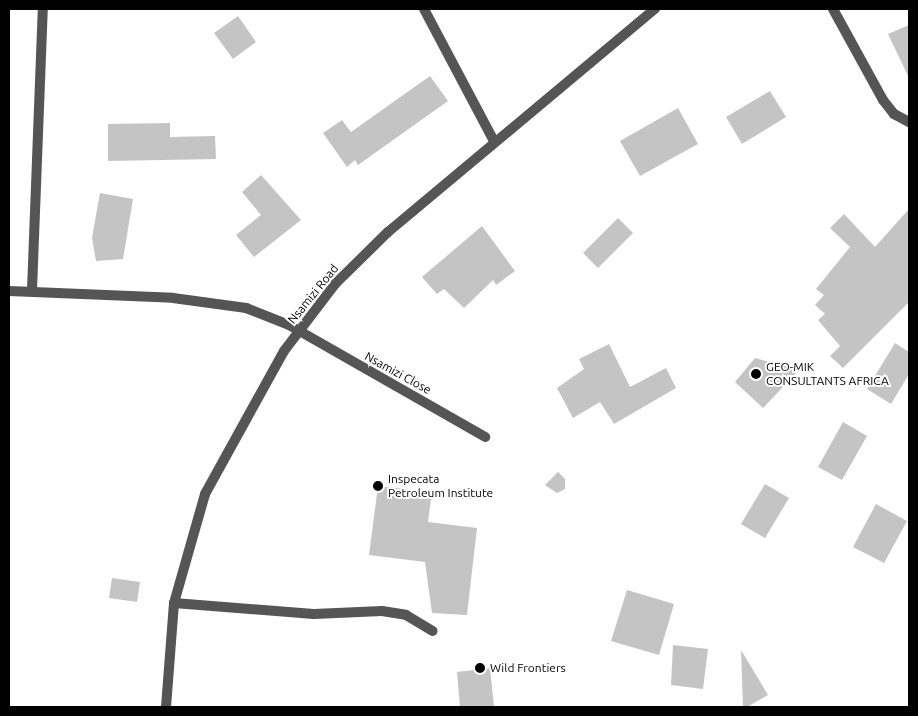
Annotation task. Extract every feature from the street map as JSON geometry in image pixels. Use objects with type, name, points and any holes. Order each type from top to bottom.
[{"type":"street","points":[[32,290],[43,9]]},
{"type":"street","points":[[424,9],[494,141]]},
{"type":"street","name":"Nsamizi Road","points":[[166,707],[174,604],[204,494],[257,394],[298,332],[342,278],[494,141],[654,9]]},
{"type":"street","points":[[833,9],[883,100],[894,114],[909,122]]},
{"type":"street","name":"Nsamizi Close","points":[[9,292],[32,290],[246,308],[298,332],[485,437]]},
{"type":"street","points":[[174,604],[314,614],[382,611],[406,615],[433,631]]},
{"type":"building","points":[[238,16],[256,42],[233,59],[214,33]]},
{"type":"building","points":[[909,25],[909,78],[888,34]]},
{"type":"building","points":[[430,76],[448,101],[358,165],[355,160],[347,167],[323,133],[342,120],[351,132]]},
{"type":"building","points":[[770,91],[786,117],[742,144],[726,117]]},
{"type":"building","points":[[678,108],[698,144],[640,176],[620,141]]},
{"type":"building","points":[[170,123],[170,137],[215,136],[216,159],[108,161],[108,124]]},
{"type":"building","points":[[261,175],[301,220],[254,257],[236,235],[261,215],[242,192]]},
{"type":"building","points":[[100,193],[133,199],[123,259],[96,261],[92,238]]},
{"type":"building","points":[[909,209],[909,302],[843,368],[830,356],[840,346],[818,320],[825,314],[815,305],[824,295],[816,289],[850,247],[830,228],[844,214],[875,247]]},
{"type":"building","points":[[618,218],[633,233],[598,268],[583,253]]},
{"type":"building","points":[[482,226],[515,271],[496,285],[493,280],[464,308],[444,289],[437,294],[422,277]]},
{"type":"building","points":[[895,343],[909,352],[909,374],[891,404],[867,389]]},
{"type":"building","points":[[609,344],[630,387],[666,368],[676,388],[614,424],[600,402],[573,418],[557,388],[584,369],[579,359]]},
{"type":"building","points":[[755,358],[799,370],[763,408],[735,382]]},
{"type":"building","points":[[843,422],[867,436],[842,480],[818,467]]},
{"type":"building","points":[[558,472],[565,479],[565,489],[557,493],[545,485]]},
{"type":"building","points":[[765,484],[789,498],[765,538],[741,524]]},
{"type":"building","points":[[378,486],[432,492],[428,522],[477,528],[467,615],[432,613],[425,562],[369,555]]},
{"type":"building","points":[[876,504],[907,521],[884,563],[853,547]]},
{"type":"building","points":[[112,578],[140,582],[137,602],[109,598]]},
{"type":"building","points":[[627,590],[674,604],[659,655],[611,641]]},
{"type":"building","points":[[673,645],[708,649],[703,689],[671,685]]},
{"type":"building","points":[[741,650],[768,695],[747,707],[743,707]]},
{"type":"building","points":[[490,668],[494,707],[460,707],[457,672]]},
{"type":"place","name":"GEO-MIK CONSULTANTS AFRICA","points":[[756,374]]},
{"type":"place","name":"Inspecata Petroleum Institute","points":[[378,486]]},
{"type":"place","name":"Wild Frontiers","points":[[480,668]]}]
